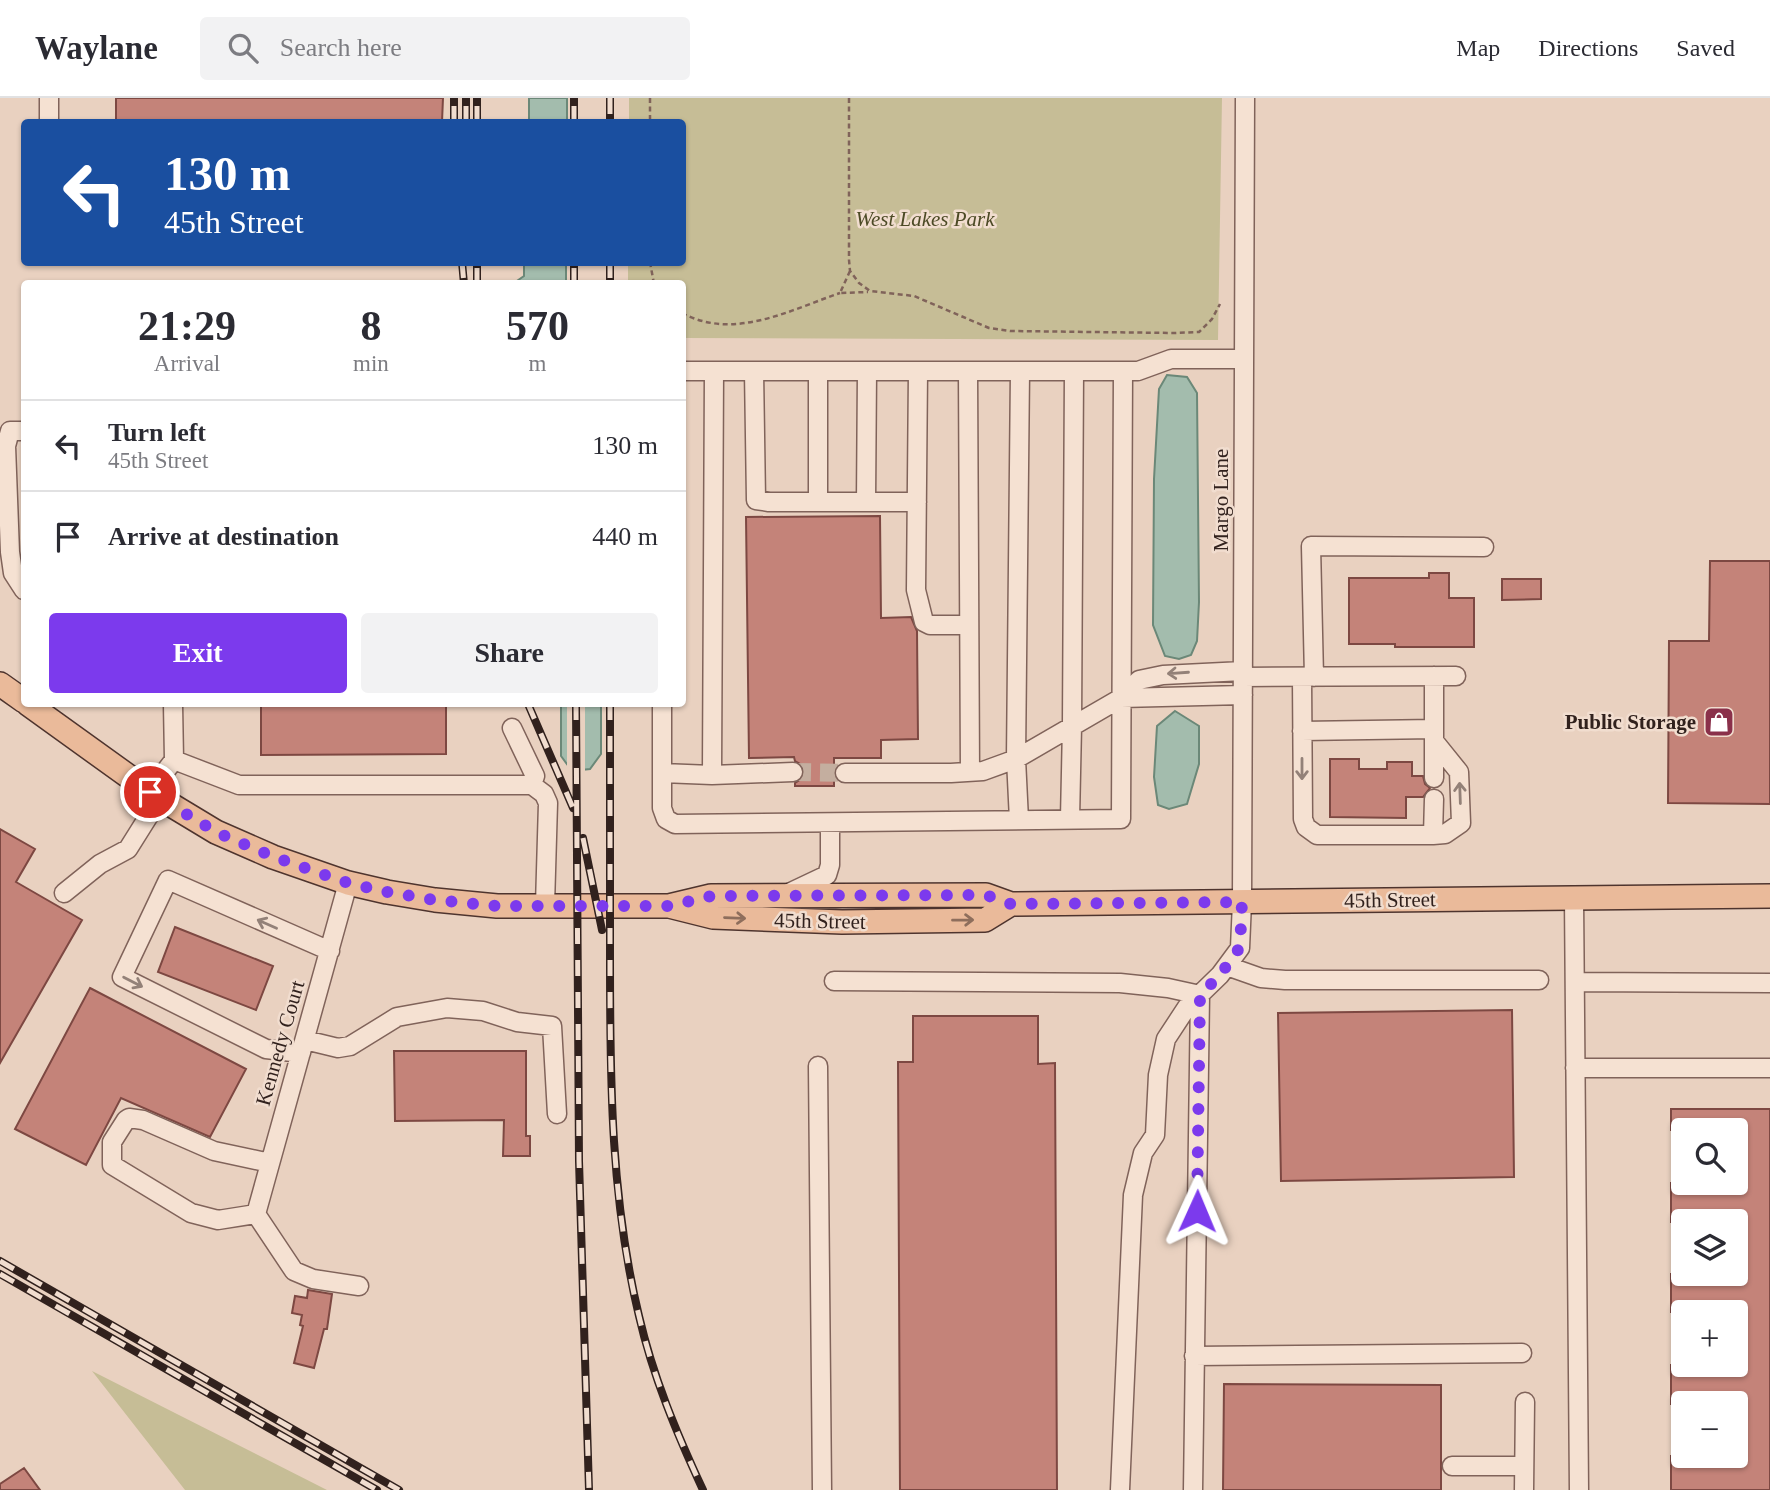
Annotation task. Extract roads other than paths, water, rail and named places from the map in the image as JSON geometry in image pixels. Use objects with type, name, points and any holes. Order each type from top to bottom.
[{"type":"main road","name":"45th Street","points":[[1,687],[21,699]]},
{"type":"main road","name":"45th Street","points":[[33,707],[155,795],[216,832],[274,857],[348,883],[435,900],[497,906],[669,906],[713,917],[842,922],[985,920],[1011,904]]},
{"type":"main road","name":"45th Street","points":[[669,906],[711,896],[986,895],[1011,904],[1770,896]]},
{"type":"street","points":[[49,98],[49,119]]},
{"type":"street","name":"Margo Lane","points":[[1120,1490],[1133,1195],[1143,1153],[1155,1135],[1158,1075],[1166,1038],[1187,1007],[1227,966],[1240,947],[1245,98]]},
{"type":"street","points":[[686,371],[1138,372],[1171,359],[1244,359]]},
{"type":"street","points":[[712,775],[714,371]]},
{"type":"street","points":[[754,371],[756,500],[917,502]]},
{"type":"street","points":[[818,371],[818,502]]},
{"type":"street","points":[[866,502],[867,371]]},
{"type":"street","points":[[918,371],[916,590],[924,622],[930,625],[970,625]]},
{"type":"street","points":[[968,372],[970,772]]},
{"type":"street","points":[[1018,820],[1016,759],[1020,372]]},
{"type":"street","points":[[1070,819],[1074,372]]},
{"type":"street","points":[[662,707],[662,808],[666,818],[675,824],[1121,818],[1123,372]]},
{"type":"street","points":[[21,431],[10,431],[6,446],[10,552],[13,573],[21,585]]},
{"type":"street","points":[[1434,735],[1459,772],[1461,823],[1445,834],[1433,835],[1317,835],[1311,832],[1303,818],[1302,731],[1308,677],[1311,546],[1483,547]]},
{"type":"street","points":[[845,773],[983,771],[1016,759],[1121,698],[1139,680],[1163,675],[1243,681]]},
{"type":"street","points":[[1434,676],[1434,778]]},
{"type":"street","points":[[1121,698],[1243,681],[1308,677],[1456,676]]},
{"type":"street","points":[[64,893],[100,864],[128,849],[174,760],[173,707]]},
{"type":"street","points":[[512,728],[536,776],[532,785]]},
{"type":"street","points":[[1302,731],[1434,735]]},
{"type":"street","points":[[174,760],[239,785],[532,785],[544,794],[548,803],[545,905]]},
{"type":"street","points":[[662,773],[712,775],[793,772]]},
{"type":"street","points":[[1433,835],[1434,799]]},
{"type":"street","points":[[782,896],[827,875],[830,865],[830,823]]},
{"type":"street","points":[[330,951],[168,880],[122,977],[266,1049],[350,1046],[397,1017],[447,1008],[483,1012],[517,1022],[552,1026],[557,1114]]},
{"type":"street","name":"Kennedy Court","points":[[256,1214],[348,883]]},
{"type":"street","points":[[1574,898],[1579,1490]]},
{"type":"street","points":[[1227,966],[1261,978],[1285,980],[1539,981]]},
{"type":"street","points":[[834,981],[1120,983],[1168,988],[1200,995],[1194,1490]]},
{"type":"street","points":[[1575,982],[1770,983]]},
{"type":"street","points":[[818,1066],[822,1490]]},
{"type":"street","points":[[1575,1068],[1770,1068]]},
{"type":"street","points":[[270,1163],[214,1151],[143,1120],[129,1118],[111,1142],[111,1165],[191,1213],[218,1220],[256,1214],[294,1271],[313,1279],[359,1286]]},
{"type":"street","points":[[1194,1356],[1522,1353]]},
{"type":"street","points":[[1524,1490],[1525,1402]]},
{"type":"street","points":[[1452,1466],[1524,1466]]},
{"type":"tunnel","points":[[793,772],[845,773]]},
{"type":"railway","points":[[454,98],[454,119]]},
{"type":"railway","points":[[466,98],[466,119]]},
{"type":"railway","points":[[477,98],[477,119]]},
{"type":"railway","points":[[574,98],[574,119]]},
{"type":"railway","points":[[610,98],[610,119]]},
{"type":"railway","points":[[462,266],[464,280]]},
{"type":"railway","points":[[477,266],[477,280]]},
{"type":"railway","points":[[574,266],[574,280]]},
{"type":"railway","points":[[610,266],[610,280]]},
{"type":"railway","points":[[529,707],[573,808]]},
{"type":"railway","points":[[576,707],[579,1161],[589,1490]]},
{"type":"railway","points":[[610,707],[611,1052],[614,1141],[623,1229],[639,1316],[651,1361],[703,1490]]},
{"type":"railway","points":[[583,838],[602,930]]},
{"type":"railway","points":[[0,1261],[399,1490]]},
{"type":"railway","points":[[0,1274],[377,1490]]},
{"type":"place","name":"Public Storage","points":[[1719,722]]},
{"type":"park label","name":"West Lakes Park","points":[[925,219]]}]
